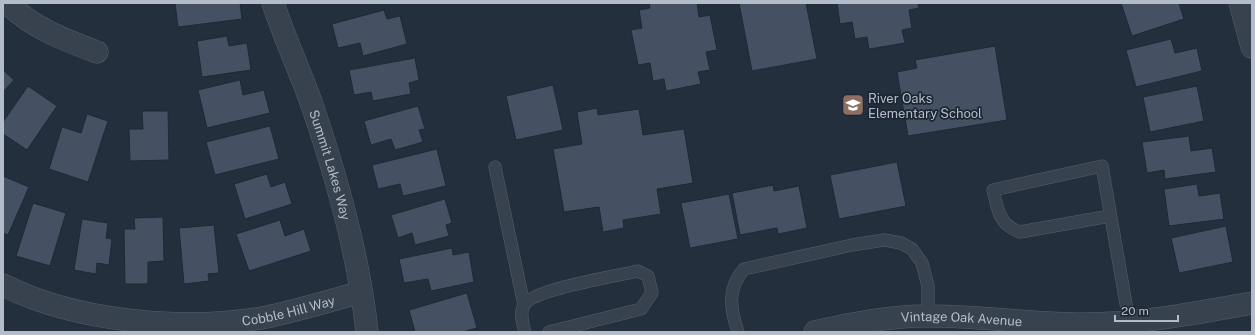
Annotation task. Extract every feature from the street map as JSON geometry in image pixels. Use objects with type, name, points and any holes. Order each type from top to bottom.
[{"type":"street","points":[[7,3],[38,28],[56,37],[98,52]]},
{"type":"street","name":"Summit Lakes Way","points":[[272,3],[311,104],[329,156],[344,209],[361,292],[367,332]]},
{"type":"street","points":[[1240,3],[1252,47]]},
{"type":"street","name":"Cobble Hill Way","points":[[3,285],[44,301],[91,314],[138,321],[178,324],[266,317],[361,292]]},
{"type":"street","name":"Vintage Oak Avenue","points":[[815,332],[870,322],[928,316],[1083,324],[1129,321],[1252,304]]},
{"type":"lane","points":[[1110,216],[1020,232],[1005,225],[998,210],[993,190],[1102,166],[1129,321]]},
{"type":"lane","points":[[495,167],[528,301]]},
{"type":"lane","points":[[738,332],[734,319],[732,295],[735,280],[744,269],[852,245],[884,240],[901,243],[912,249],[922,263],[928,286],[928,316]]},
{"type":"lane","points":[[526,332],[521,314],[528,301],[548,291],[638,271],[648,276],[652,293],[649,300],[641,309],[549,332]]},
{"type":"building","points":[[175,3],[240,3],[242,19],[178,27]]},
{"type":"building","points":[[649,3],[697,3],[699,17],[710,15],[717,50],[706,52],[710,70],[698,72],[701,84],[666,91],[664,79],[653,81],[650,63],[638,65],[631,30],[642,28],[639,10],[650,8]]},
{"type":"building","points":[[739,3],[806,3],[817,59],[752,71]]},
{"type":"building","points":[[837,3],[918,3],[919,8],[909,10],[912,28],[902,30],[905,43],[869,49],[867,37],[855,39],[852,22],[840,24]]},
{"type":"building","points":[[1121,3],[1179,3],[1184,19],[1132,36]]},
{"type":"building","points":[[384,10],[387,19],[400,16],[407,44],[363,56],[360,43],[338,48],[332,24]]},
{"type":"building","points":[[227,36],[229,46],[247,43],[251,70],[202,77],[197,41]]},
{"type":"building","points":[[1171,39],[1175,53],[1197,48],[1202,71],[1136,87],[1126,50]]},
{"type":"building","points":[[995,46],[1007,120],[908,136],[897,72],[917,68],[915,60]]},
{"type":"building","points":[[415,58],[419,80],[409,83],[411,94],[373,101],[371,92],[354,95],[349,70]]},
{"type":"building","points":[[3,70],[14,80],[3,92]]},
{"type":"building","points":[[240,80],[243,95],[264,90],[270,113],[207,128],[198,90]]},
{"type":"building","points":[[553,85],[563,130],[516,140],[506,96]]},
{"type":"building","points":[[28,86],[57,106],[27,150],[3,134],[3,122]]},
{"type":"building","points":[[1197,86],[1204,121],[1150,132],[1143,97]]},
{"type":"building","points":[[418,106],[425,129],[419,130],[423,142],[395,150],[391,139],[371,145],[364,121]]},
{"type":"building","points":[[597,108],[598,115],[639,109],[643,135],[684,129],[693,183],[657,189],[661,214],[623,220],[624,228],[603,232],[599,207],[564,212],[553,149],[582,144],[577,112]]},
{"type":"building","points":[[142,111],[168,111],[169,160],[130,161],[129,129],[143,129]]},
{"type":"building","points":[[87,114],[108,121],[88,182],[49,169],[62,127],[81,133]]},
{"type":"building","points":[[270,126],[279,159],[215,175],[206,142]]},
{"type":"building","points":[[1189,136],[1191,151],[1212,148],[1216,172],[1165,179],[1164,170],[1147,173],[1142,142]]},
{"type":"building","points":[[437,149],[446,186],[403,196],[400,184],[378,189],[372,165]]},
{"type":"building","points":[[897,162],[906,206],[839,219],[830,175]]},
{"type":"building","points":[[267,174],[271,187],[285,182],[292,204],[245,219],[234,184]]},
{"type":"building","points":[[3,176],[29,187],[8,235],[3,233]]},
{"type":"building","points":[[1197,184],[1199,196],[1220,193],[1224,219],[1169,226],[1164,189]]},
{"type":"building","points":[[773,185],[774,191],[799,186],[807,228],[778,234],[777,228],[740,235],[732,193]]},
{"type":"building","points":[[729,194],[738,239],[690,248],[681,203]]},
{"type":"building","points":[[445,199],[452,223],[446,225],[449,236],[415,245],[412,233],[398,238],[391,215]]},
{"type":"building","points":[[33,203],[66,213],[50,266],[16,256]]},
{"type":"building","points":[[163,217],[164,261],[148,262],[148,284],[125,284],[124,229],[135,229],[134,218]]},
{"type":"building","points":[[82,219],[108,223],[106,238],[112,239],[109,265],[97,263],[96,274],[74,270]]},
{"type":"building","points":[[280,220],[285,236],[304,229],[311,251],[249,271],[236,234]]},
{"type":"building","points":[[214,225],[219,273],[208,274],[209,281],[184,284],[179,228]]},
{"type":"building","points":[[1226,226],[1233,262],[1179,273],[1171,238]]},
{"type":"building","points":[[452,248],[453,255],[469,252],[474,282],[431,291],[428,279],[404,283],[399,259]]},
{"type":"building","points":[[467,293],[477,328],[462,332],[415,332],[409,310]]},
{"type":"place","name":"River Oaks Elementary School","points":[[853,105]]}]
